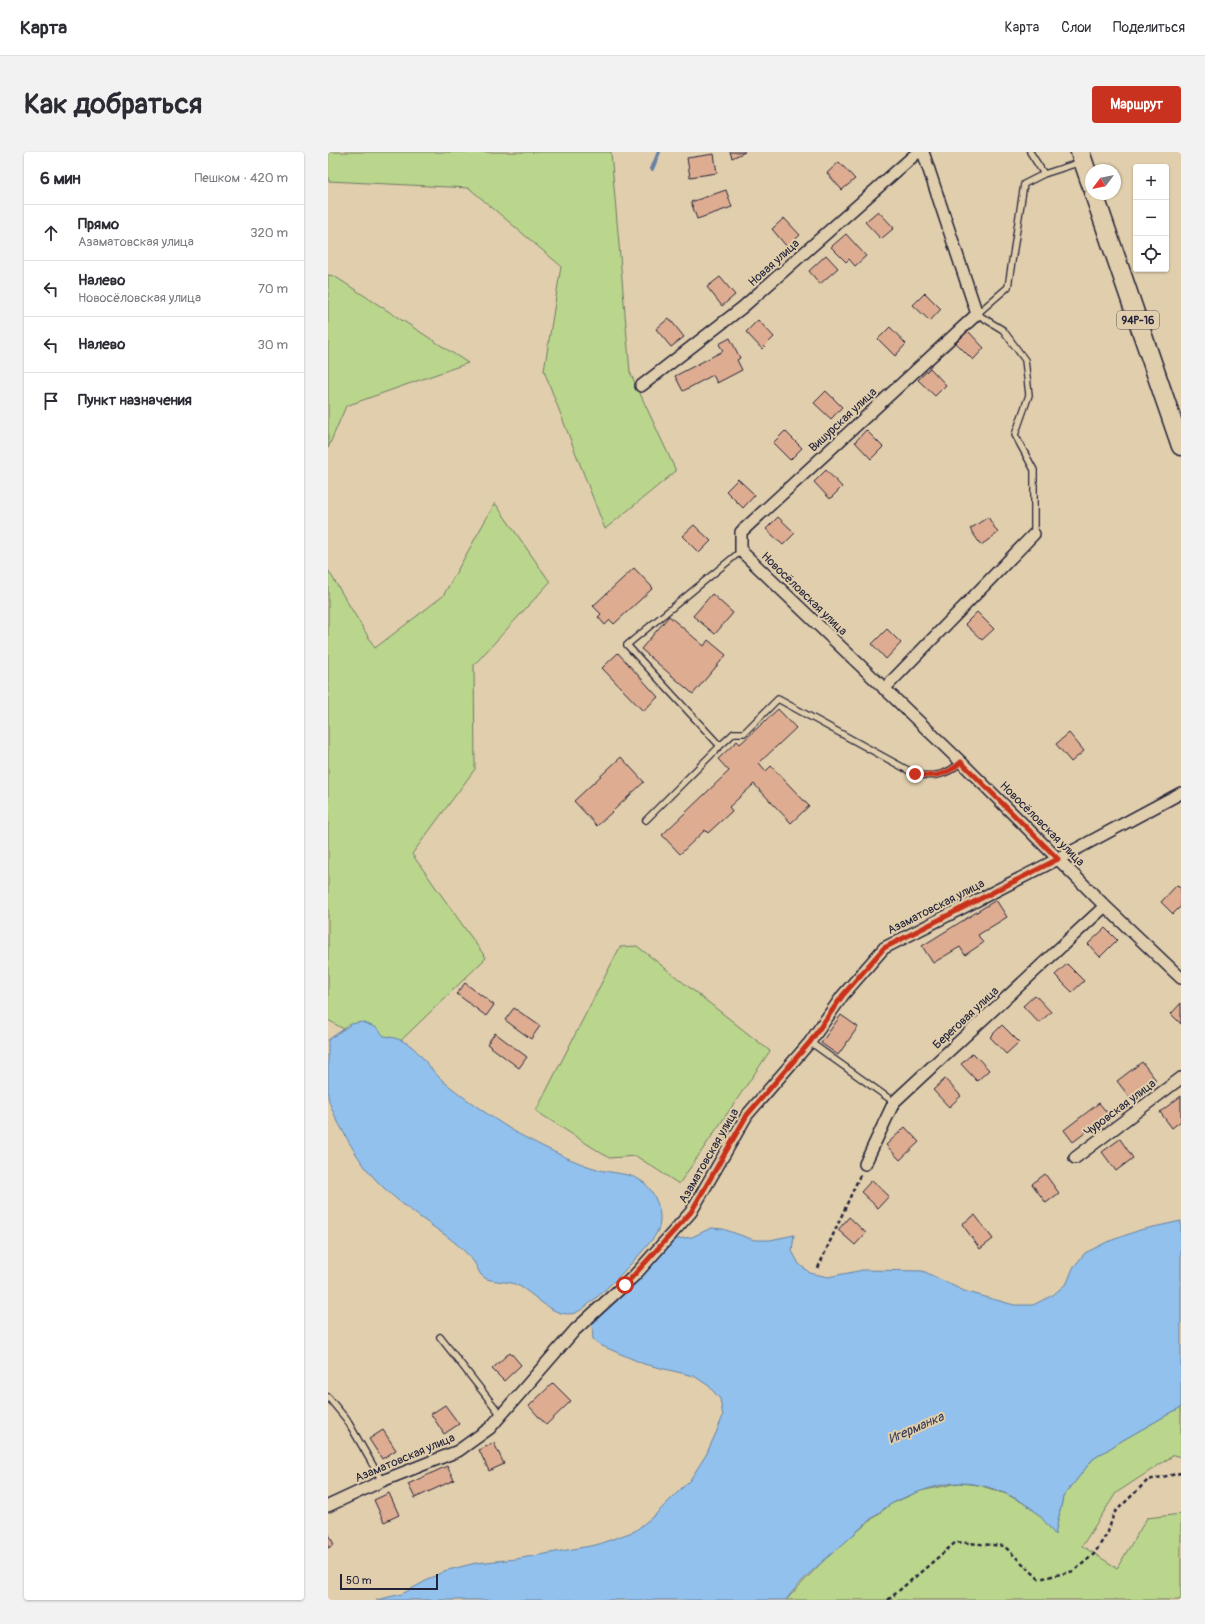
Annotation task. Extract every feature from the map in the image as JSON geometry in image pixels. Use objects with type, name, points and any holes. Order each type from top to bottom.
[{"type":"main road","name":"94Р-16","points":[[1096,200],[1181,446]]},
{"type":"street","name":"Новая улица","points":[[641,386],[743,307],[918,152]]},
{"type":"street","points":[[923,152],[977,314]]},
{"type":"street","name":"Вишурская улица","points":[[741,551],[741,532],[977,314]]},
{"type":"street","points":[[884,689],[1034,534]]},
{"type":"street","name":"Новосёловская улица","points":[[741,551],[961,762],[1105,906],[1181,978]]},
{"type":"street","name":"Азаматовская улица","points":[[328,1506],[382,1481],[458,1451],[490,1428],[575,1330],[635,1275],[691,1212],[747,1115],[810,1042],[843,995],[884,948],[1058,859],[1181,793]]},
{"type":"street","name":"Береговая улица","points":[[865,1164],[894,1102],[1105,906]]},
{"type":"street","name":"Чуровская улица","points":[[1075,1158],[1181,1078]]},
{"type":"lane","points":[[1030,152],[1044,174]]},
{"type":"lane","points":[[1034,534],[1034,470],[1015,435],[1029,395],[1025,360],[1003,330],[977,314],[1008,287],[1024,184],[1082,156]]},
{"type":"lane","points":[[720,746],[627,645],[741,551]]},
{"type":"lane","points":[[646,820],[734,733],[744,733],[778,698],[915,774],[930,777],[952,771],[961,762]]},
{"type":"lane","points":[[810,1042],[894,1102]]},
{"type":"lane","points":[[440,1337],[501,1415]]},
{"type":"lane","points":[[328,1398],[346,1420],[382,1481]]},
{"type":"path","points":[[818,1268],[865,1164]]},
{"type":"path","points":[[888,1600],[956,1542],[1004,1546],[1039,1579],[1074,1571],[1094,1554],[1108,1532],[1114,1513],[1148,1480],[1181,1473]]},
{"type":"green space","points":[[328,152],[611,152],[630,372],[676,471],[605,529],[544,371],[561,266],[469,188],[328,181]]},
{"type":"green space","points":[[328,275],[334,276],[468,363],[346,406],[328,448]]},
{"type":"green space","points":[[495,503],[550,582],[474,665],[475,769],[412,854],[486,958],[387,1054],[328,1020],[328,570],[375,648],[443,596]]},
{"type":"green space","points":[[637,946],[770,1051],[679,1184],[636,1156],[609,1158],[536,1111],[620,947]]},
{"type":"green space","points":[[1181,1407],[1181,1457],[1174,1455],[1116,1493],[1082,1546],[1117,1568],[1147,1518],[1181,1514],[1181,1600],[786,1600],[827,1557],[871,1520],[891,1504],[920,1491],[959,1483],[979,1485],[1006,1494],[1029,1506],[1045,1521],[1055,1534],[1063,1497],[1093,1459]]},
{"type":"water","points":[[362,1022],[377,1028],[384,1036],[395,1038],[411,1046],[446,1083],[486,1113],[519,1134],[579,1163],[603,1171],[632,1176],[643,1182],[648,1186],[658,1204],[660,1224],[654,1237],[606,1289],[575,1313],[567,1314],[551,1309],[517,1285],[484,1278],[480,1274],[474,1262],[462,1249],[414,1213],[376,1180],[355,1152],[335,1116],[328,1097],[328,1040],[351,1024]]},
{"type":"water","name":"Игерманка","points":[[1181,1221],[1181,1407],[1093,1459],[1063,1497],[1055,1535],[1036,1512],[1013,1497],[987,1487],[969,1483],[953,1483],[915,1493],[884,1508],[812,1571],[786,1600],[376,1600],[402,1594],[444,1571],[476,1563],[516,1559],[596,1545],[635,1531],[656,1514],[690,1480],[706,1455],[723,1416],[720,1399],[709,1386],[694,1376],[644,1364],[600,1345],[593,1339],[592,1324],[633,1286],[663,1251],[677,1239],[692,1237],[711,1228],[723,1229],[754,1240],[770,1240],[794,1235],[792,1251],[799,1264],[810,1273],[828,1277],[863,1270],[923,1271],[964,1291],[1014,1305],[1033,1305],[1053,1295],[1067,1283],[1073,1268],[1085,1253],[1107,1242],[1140,1230]]},
{"type":"building","points":[[730,152],[745,152],[732,158]]},
{"type":"building","points":[[714,154],[717,173],[690,177],[687,158]]},
{"type":"building","points":[[839,162],[855,179],[842,190],[827,173]]},
{"type":"building","points":[[726,190],[732,207],[697,219],[691,202]]},
{"type":"building","points":[[878,211],[894,228],[881,239],[865,222]]},
{"type":"building","points":[[784,218],[800,235],[787,247],[772,229]]},
{"type":"building","points":[[846,234],[866,256],[855,266],[849,259],[846,262],[831,247]]},
{"type":"building","points":[[826,255],[838,268],[820,284],[809,271]]},
{"type":"building","points":[[720,277],[735,295],[722,306],[707,287]]},
{"type":"building","points":[[925,293],[941,309],[930,321],[913,305]]},
{"type":"building","points":[[669,318],[684,337],[671,347],[656,329]]},
{"type":"building","points":[[758,320],[774,337],[762,349],[746,332]]},
{"type":"building","points":[[890,327],[906,344],[895,356],[878,339]]},
{"type":"building","points":[[968,331],[984,348],[973,360],[956,343]]},
{"type":"building","points":[[730,338],[740,358],[737,360],[742,370],[717,383],[713,375],[683,391],[675,376],[723,351],[719,344]]},
{"type":"building","points":[[930,368],[946,385],[935,396],[918,380]]},
{"type":"building","points":[[826,391],[842,407],[831,419],[814,403]]},
{"type":"building","points":[[866,430],[883,447],[871,459],[855,442]]},
{"type":"building","points":[[785,431],[802,448],[790,460],[773,443]]},
{"type":"building","points":[[826,470],[842,487],[830,499],[814,482]]},
{"type":"building","points":[[738,479],[755,495],[743,508],[726,491]]},
{"type":"building","points":[[778,517],[795,533],[783,545],[766,529]]},
{"type":"building","points":[[988,517],[998,533],[981,545],[970,529]]},
{"type":"building","points":[[694,525],[711,541],[699,553],[682,536]]},
{"type":"building","points":[[634,568],[653,588],[614,624],[610,620],[605,625],[598,617],[601,614],[593,606]]},
{"type":"building","points":[[712,594],[733,613],[715,634],[693,616]]},
{"type":"building","points":[[977,612],[994,629],[982,640],[965,624]]},
{"type":"building","points":[[669,616],[704,646],[708,640],[726,655],[693,694],[641,649]]},
{"type":"building","points":[[887,629],[901,643],[886,659],[872,644]]},
{"type":"building","points":[[618,653],[658,697],[643,711],[602,668]]},
{"type":"building","points":[[778,709],[796,728],[759,763],[766,771],[771,766],[809,806],[791,823],[754,784],[729,807],[732,811],[708,833],[705,830],[680,854],[662,835],[729,771],[718,759],[737,741],[740,744]]},
{"type":"building","points":[[1069,733],[1084,751],[1071,762],[1056,744]]},
{"type":"building","points":[[621,757],[644,782],[597,826],[574,801]]},
{"type":"building","points":[[1177,885],[1181,889],[1181,906],[1173,914],[1161,902]]},
{"type":"building","points":[[996,900],[1007,917],[978,935],[983,943],[965,955],[960,947],[933,963],[922,946]]},
{"type":"building","points":[[1105,928],[1117,940],[1100,957],[1088,944]]},
{"type":"building","points":[[1067,964],[1084,981],[1072,992],[1055,975]]},
{"type":"building","points":[[465,983],[494,1005],[486,1016],[457,994]]},
{"type":"building","points":[[1035,995],[1051,1012],[1039,1023],[1023,1006]]},
{"type":"building","points":[[1181,1003],[1181,1024],[1171,1014]]},
{"type":"building","points":[[514,1008],[540,1026],[531,1039],[505,1020]]},
{"type":"building","points":[[841,1015],[858,1027],[838,1055],[821,1043]]},
{"type":"building","points":[[1002,1025],[1019,1042],[1006,1054],[990,1037]]},
{"type":"building","points":[[495,1033],[527,1057],[519,1068],[487,1044]]},
{"type":"building","points":[[973,1053],[989,1070],[977,1081],[961,1064]]},
{"type":"building","points":[[1142,1062],[1156,1080],[1131,1099],[1117,1081]]},
{"type":"building","points":[[945,1079],[961,1096],[949,1107],[933,1090]]},
{"type":"building","points":[[1181,1096],[1181,1121],[1172,1128],[1160,1112]]},
{"type":"building","points":[[1099,1103],[1109,1115],[1073,1142],[1064,1130]]},
{"type":"building","points":[[905,1127],[919,1142],[900,1160],[886,1145]]},
{"type":"building","points":[[1120,1139],[1133,1158],[1116,1171],[1102,1152]]},
{"type":"building","points":[[1045,1174],[1059,1193],[1046,1203],[1032,1184]]},
{"type":"building","points":[[872,1180],[889,1196],[878,1208],[861,1192]]},
{"type":"building","points":[[975,1215],[993,1239],[980,1249],[962,1224]]},
{"type":"building","points":[[849,1217],[866,1233],[855,1245],[838,1230]]},
{"type":"building","points":[[510,1352],[521,1365],[504,1381],[492,1369]]},
{"type":"building","points":[[553,1383],[571,1401],[546,1425],[529,1406]]},
{"type":"building","points":[[445,1405],[459,1424],[444,1434],[431,1414]]},
{"type":"building","points":[[383,1430],[396,1450],[382,1459],[369,1439]]},
{"type":"building","points":[[494,1443],[504,1464],[489,1471],[479,1450]]},
{"type":"building","points":[[447,1466],[454,1480],[415,1498],[408,1484]]},
{"type":"building","points":[[389,1493],[399,1515],[384,1522],[374,1500]]},
{"type":"building","points":[[328,1532],[334,1545],[328,1548]]},
{"type":"waterway","points":[[652,169],[659,152]]},
{"type":"route","points":[[625,1285],[691,1212],[747,1115],[810,1042],[843,995],[884,948],[1058,859],[961,762],[952,771],[930,777],[915,774]]}]
